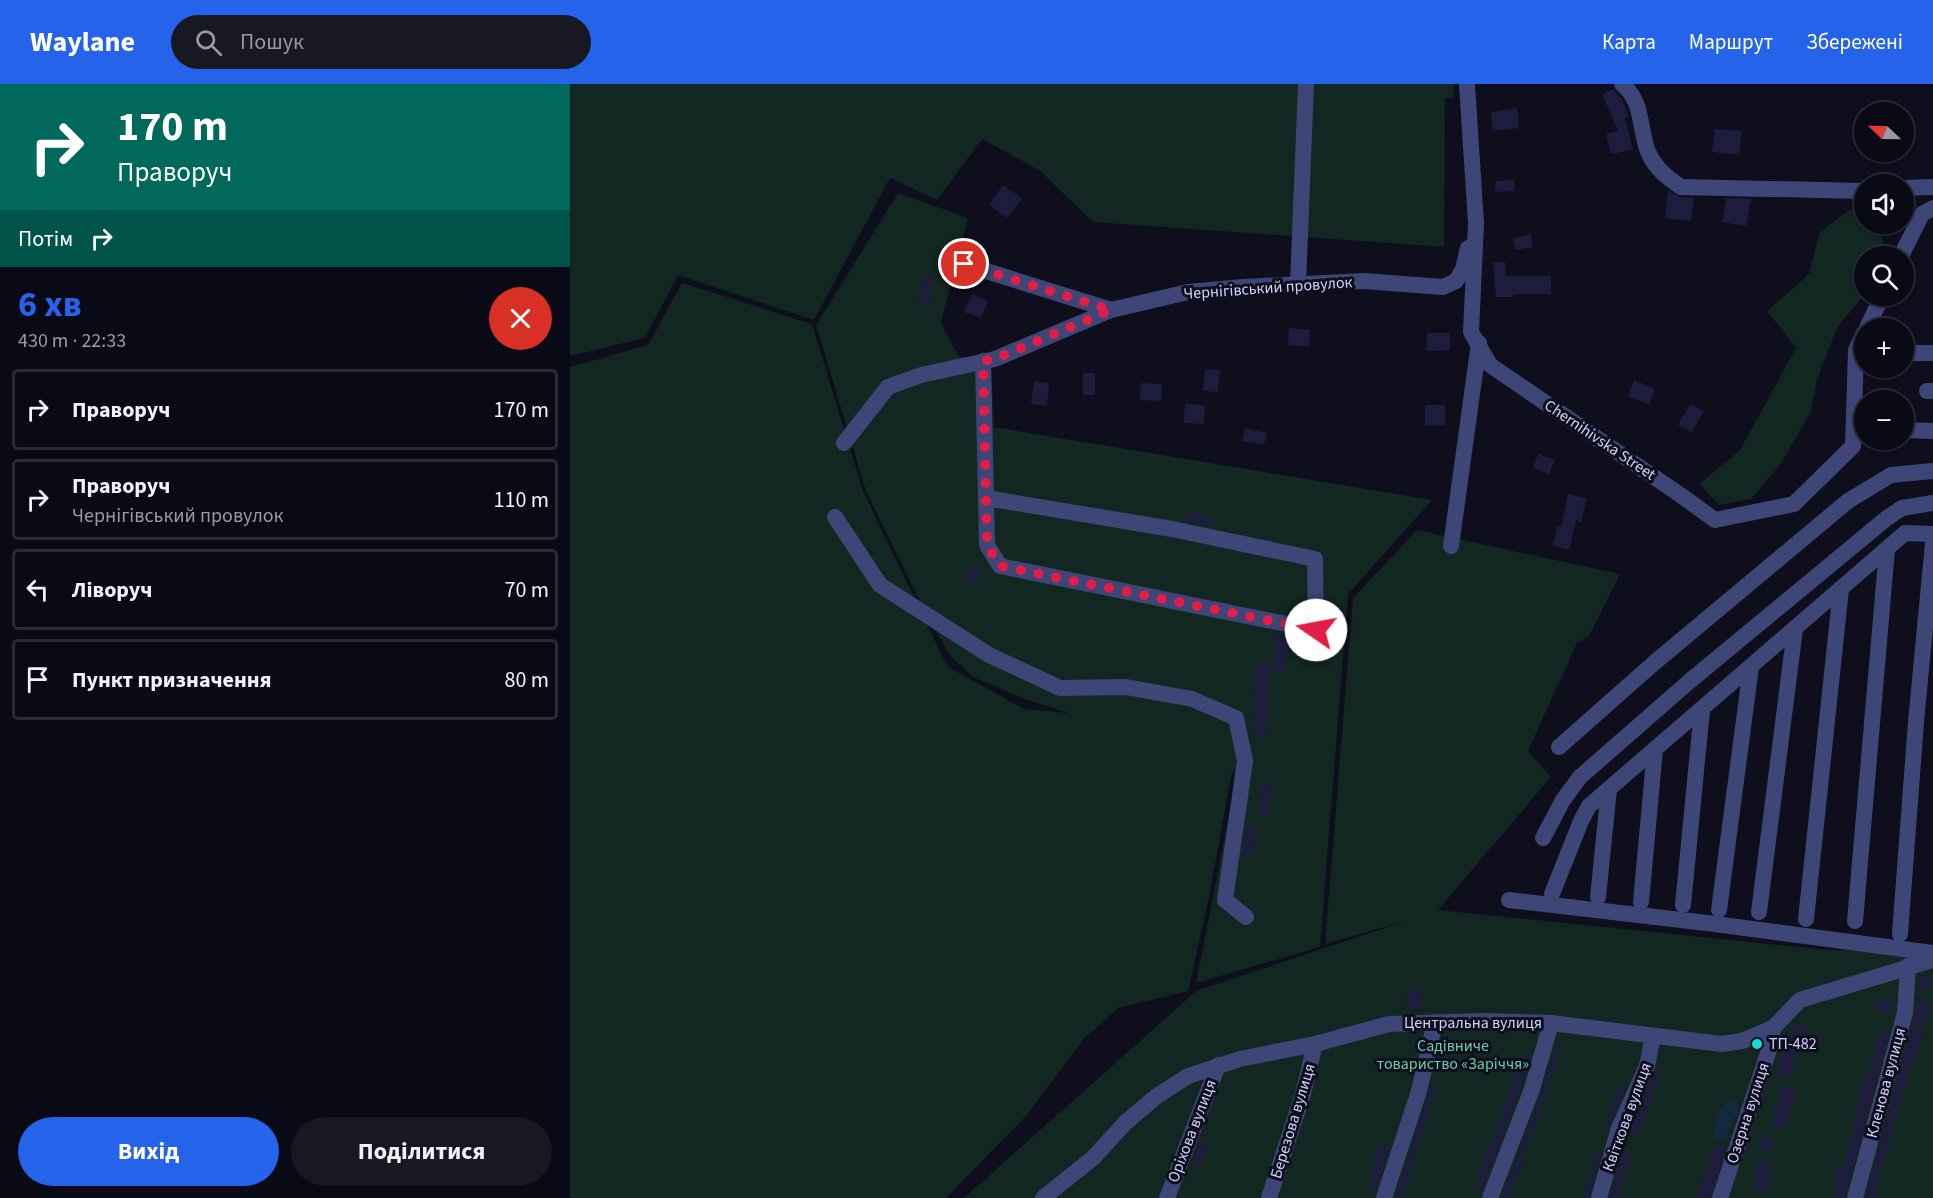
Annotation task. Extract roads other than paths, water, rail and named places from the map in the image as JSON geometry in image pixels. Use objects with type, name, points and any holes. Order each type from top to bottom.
[{"type":"street","points":[[1298,284],[1306,84]]},
{"type":"street","name":"Chernihivska Street","points":[[1467,84],[1476,223],[1471,332],[1490,365],[1715,520],[1794,504],[1854,446],[1855,378]]},
{"type":"street","points":[[1622,84],[1632,92],[1638,105],[1647,150],[1661,173],[1681,187],[1854,191]]},
{"type":"street","points":[[1914,188],[1933,187]]},
{"type":"street","points":[[1906,246],[1922,214],[1933,208]]},
{"type":"street","name":"Чернігівський провулок","points":[[844,443],[888,387],[921,375],[995,359],[1111,310],[1188,292],[1298,284],[1364,281],[1443,287],[1456,281],[1463,269],[1476,223]]},
{"type":"street","points":[[964,264],[1111,310]]},
{"type":"street","points":[[1451,546],[1479,344]]},
{"type":"street","points":[[1914,353],[1933,353]]},
{"type":"street","points":[[983,361],[987,545],[1000,566],[1316,630],[1315,559],[1172,529],[986,498]]},
{"type":"street","points":[[1914,430],[1933,431]]},
{"type":"street","points":[[1559,747],[1654,663],[1848,501],[1891,475],[1933,471]]},
{"type":"street","points":[[1543,838],[1563,800],[1580,777],[1691,680],[1880,524],[1902,508],[1933,503]]},
{"type":"street","points":[[835,517],[880,585],[989,655],[1060,688],[1126,687],[1192,699],[1236,718],[1245,761],[1225,900],[1246,917]]},
{"type":"street","points":[[1855,921],[1891,546],[1880,524]]},
{"type":"street","points":[[1552,894],[1589,806],[1905,533],[1933,534]]},
{"type":"street","points":[[1900,934],[1916,722],[1933,543]]},
{"type":"street","points":[[1843,554],[1860,573]]},
{"type":"street","points":[[1806,919],[1841,590]]},
{"type":"street","points":[[1759,912],[1795,629]]},
{"type":"street","points":[[1719,910],[1751,667]]},
{"type":"street","points":[[1683,905],[1702,710]]},
{"type":"street","points":[[1641,902],[1655,749]]},
{"type":"street","points":[[1598,897],[1609,789]]},
{"type":"street","points":[[1509,900],[1707,922],[1933,953]]},
{"type":"street","name":"Центральна вулиця","points":[[1043,1198],[1093,1158],[1126,1122],[1157,1095],[1188,1077],[1218,1065],[1315,1044],[1389,1024],[1551,1023],[1722,1044],[1743,1041],[1773,1028],[1800,1000],[1933,960]]},
{"type":"street","name":"Кленова вулиця","points":[[1855,1198],[1905,1012],[1908,966]]},
{"type":"street","points":[[1384,1198],[1419,1091],[1435,1022]]},
{"type":"street","points":[[1491,1198],[1532,1089],[1551,1023]]},
{"type":"street","name":"Озерна вулиця","points":[[1720,1198],[1772,1041],[1773,1028]]},
{"type":"street","name":"Квіткова вулиця","points":[[1599,1198],[1619,1128],[1647,1066],[1653,1036]]},
{"type":"street","name":"Березова вулиця","points":[[1269,1198],[1303,1094],[1315,1044]]},
{"type":"street","name":"Оріхова вулиця","points":[[1167,1198],[1218,1065]]},
{"type":"water","points":[[1734,1098],[1740,1106],[1724,1139],[1712,1139],[1720,1110]]},
{"type":"place","name":"ТП-482","points":[[1757,1044]]},
{"type":"park label","name":"Садівниче товариство «Заріччя»","points":[[1453,1055]]}]
